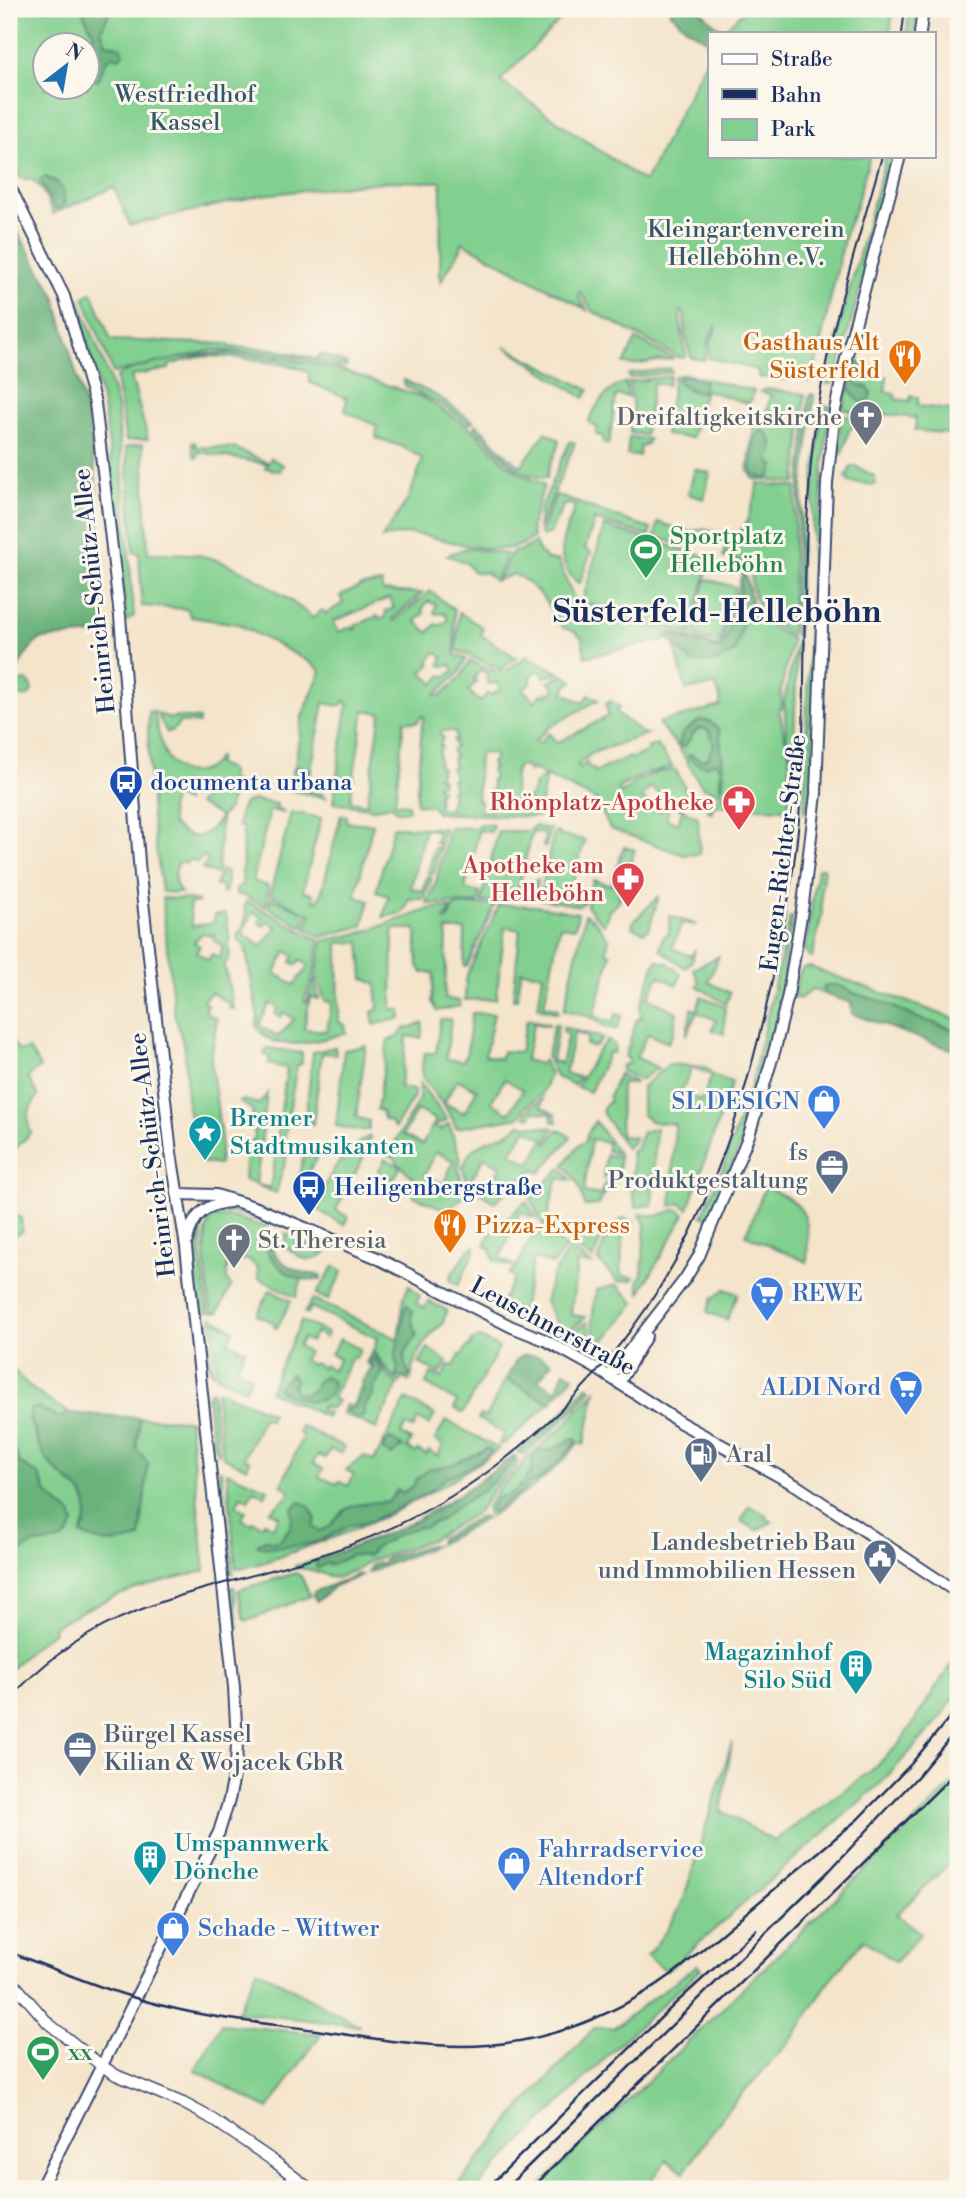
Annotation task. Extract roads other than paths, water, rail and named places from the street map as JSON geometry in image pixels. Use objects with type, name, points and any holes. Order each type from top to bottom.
[{"type":"main road","points":[[920,32],[923,9]]},
{"type":"main road","name":"Eugen-Richter-Straße","points":[[614,1380],[699,1256],[730,1184],[763,1091],[788,995],[803,904],[816,794],[826,496],[835,410],[899,158]]},
{"type":"main road","name":"Heinrich-Schütz-Allee","points":[[9,185],[64,296],[95,403],[120,616],[140,875],[177,1194],[186,1247],[233,1676],[237,1743],[236,1766],[219,1832],[40,2189]]},
{"type":"main road","name":"Leuschnerstraße","points":[[177,1194],[216,1195],[242,1202],[375,1257],[512,1327],[545,1340],[681,1423],[827,1504],[958,1593]]},
{"type":"main road","points":[[186,1247],[189,1230],[198,1214],[217,1204],[242,1202]]},
{"type":"street","points":[[9,1978],[48,2024],[102,2066],[116,2075],[209,2117],[310,2189]]},
{"type":"tram line","points":[[902,32],[905,9]]},
{"type":"tram line","points":[[9,1700],[43,1666],[79,1640],[116,1620],[155,1604],[353,1544],[409,1519],[463,1489],[513,1453],[585,1386],[626,1337],[661,1285],[690,1232],[715,1176],[736,1117],[754,1055],[785,921],[800,806],[805,578],[813,442],[833,333],[881,158]]},
{"type":"railway","points":[[9,1952],[144,2001],[220,2017],[389,2041],[445,2046],[493,2045],[552,2034],[607,2013],[659,1984],[683,1966],[858,1819],[911,1764],[958,1707]]},
{"type":"railway","points":[[505,2189],[830,1870],[917,1777],[958,1728]]},
{"type":"railway","points":[[954,1755],[958,1751]]},
{"type":"railway","points":[[531,2189],[958,1770]]},
{"type":"railway","points":[[486,2189],[676,2003],[756,1930]]},
{"type":"place","name":"Gasthaus Alt Süsterfeld","points":[[905,386]]},
{"type":"place","name":"Dreifaltigkeitskirche","points":[[866,447]]},
{"type":"place","name":"Sportplatz Helleböhn","points":[[646,580]]},
{"type":"place","name":"documenta urbana","points":[[126,812]]},
{"type":"place","name":"Rhönplatz-Apotheke","points":[[739,832]]},
{"type":"place","name":"Apotheke am Helleböhn","points":[[628,909]]},
{"type":"place","name":"SL DESIGN","points":[[824,1131]]},
{"type":"place","name":"Bremer Stadtmusikanten","points":[[205,1162]]},
{"type":"place","name":"fs Produktgestaltung","points":[[832,1196]]},
{"type":"place","name":"Heiligenbergstraße","points":[[309,1217]]},
{"type":"place","name":"Pizza-Express","points":[[450,1255]]},
{"type":"place","name":"St. Theresia","points":[[234,1270]]},
{"type":"place","name":"REWE","points":[[767,1323]]},
{"type":"place","name":"ALDI Nord","points":[[906,1417]]},
{"type":"place","name":"Aral","points":[[701,1484]]},
{"type":"place","name":"Landesbetrieb Bau und Immobilien Hessen","points":[[880,1586]]},
{"type":"place","name":"Magazinhof Silo Süd","points":[[856,1696]]},
{"type":"place","name":"Bürgel Kassel Kilian & Wojacek GbR","points":[[80,1778]]},
{"type":"place","name":"Umspannwerk Dönche","points":[[150,1887]]},
{"type":"place","name":"Fahrradservice Altendorf","points":[[514,1893]]},
{"type":"place","name":"Schade - Wittwer","points":[[173,1958]]},
{"type":"place","name":"xx","points":[[43,2082]]},
{"type":"district","name":"Süsterfeld-Helleböhn","points":[[717,611]]},
{"type":"park label","name":"Westfriedhof Kassel","points":[[185,108]]},
{"type":"park label","name":"Kleingartenverein Helleböhn e.V.","points":[[746,243]]}]
